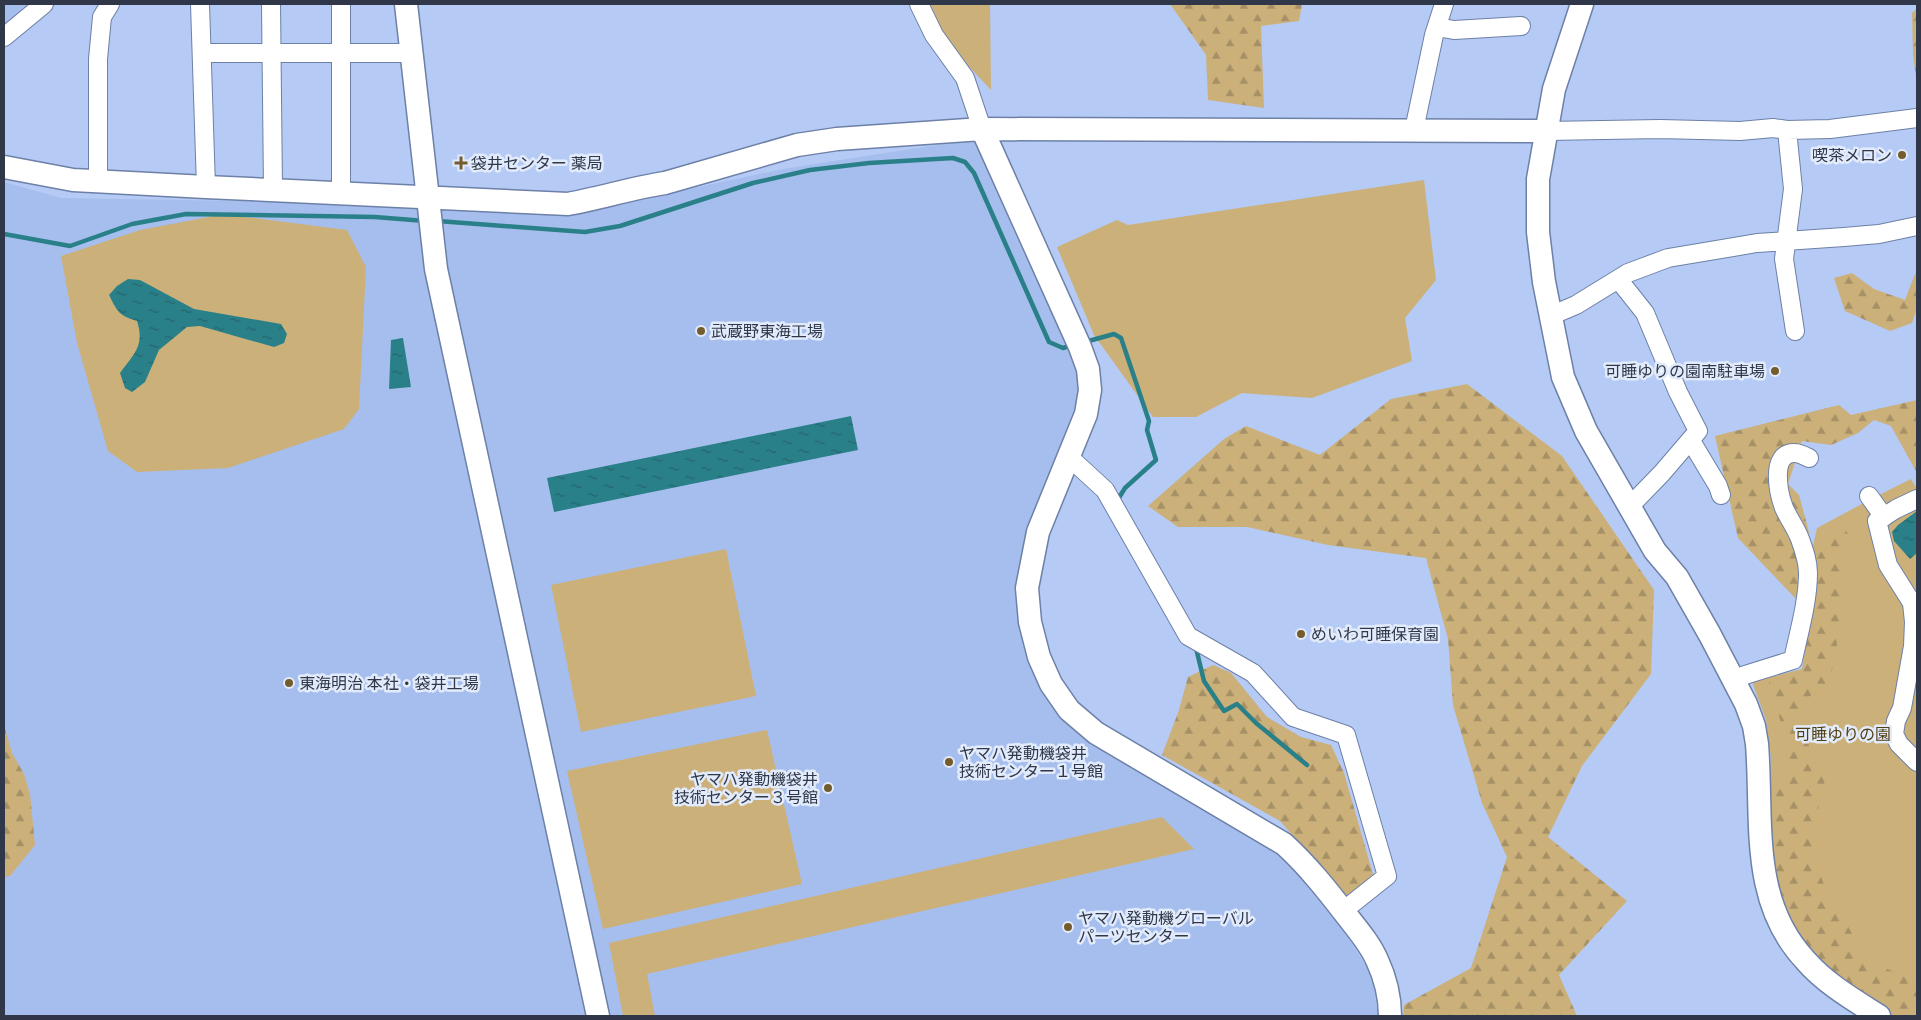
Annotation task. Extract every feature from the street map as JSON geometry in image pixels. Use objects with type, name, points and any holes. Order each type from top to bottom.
[{"type":"street","points":[[4,37],[44,4]]},
{"type":"street","points":[[98,180],[98,59],[102,16],[110,4]]},
{"type":"street","points":[[200,4],[206,188]]},
{"type":"street","points":[[271,4],[274,190]]},
{"type":"street","points":[[341,4],[341,193]]},
{"type":"street","points":[[406,4],[427,198],[438,279],[598,1016]]},
{"type":"street","points":[[919,4],[934,35],[965,78],[982,129],[1076,338],[1088,369],[1090,390],[1086,414],[1038,532],[1027,588],[1030,622],[1039,657],[1051,684],[1069,710],[1096,733],[1284,844],[1318,877],[1366,941],[1378,961],[1386,987],[1390,1016]]},
{"type":"street","points":[[1414,130],[1444,4]]},
{"type":"street","points":[[1582,4],[1554,89],[1538,179],[1538,232],[1544,282],[1563,377],[1586,431],[1655,551],[1677,577],[1746,704],[1756,735],[1760,774],[1763,870],[1769,899],[1778,923],[1806,962],[1838,988],[1879,1016]]},
{"type":"street","points":[[1437,27],[1454,30],[1521,26]]},
{"type":"street","points":[[202,53],[411,53]]},
{"type":"street","points":[[4,167],[73,180],[98,180],[206,188],[568,204],[601,198],[644,186],[665,183],[797,145],[838,139],[982,129],[1547,131],[1660,129],[1740,131],[1773,128],[1787,130],[1830,129],[1917,118]]},
{"type":"street","points":[[1787,130],[1793,189],[1784,258],[1794,331]]},
{"type":"street","points":[[1550,316],[1576,305],[1628,273],[1668,258],[1757,243],[1862,236],[1917,226]]},
{"type":"street","points":[[1618,279],[1645,313],[1678,392],[1698,431],[1630,506]]},
{"type":"street","points":[[1689,442],[1694,446],[1721,495]]},
{"type":"street","points":[[1734,680],[1793,660],[1808,572],[1803,546],[1781,497],[1777,470],[1780,461],[1785,456],[1794,453],[1809,458]]},
{"type":"street","points":[[1069,457],[1106,490],[1188,636],[1253,673],[1293,717],[1346,735],[1387,876],[1343,911]]},
{"type":"street","points":[[1869,496],[1884,517]]},
{"type":"street","points":[[1917,499],[1896,509],[1877,522],[1888,565],[1894,577],[1905,589],[1912,603],[1914,622],[1913,646],[1902,708],[1896,721],[1894,734],[1899,744],[1917,762]]},
{"type":"shaded area","points":[[4,4],[30,4],[4,24]]},
{"type":"shaded area","points":[[975,139],[1063,330],[1080,380],[1081,405],[1025,543],[1017,601],[1032,671],[1057,712],[1083,737],[1268,846],[1329,907],[1372,976],[1378,1016],[4,1016],[4,182],[61,198],[310,202],[567,215],[783,169]]},
{"type":"green space","points":[[930,4],[990,4],[991,90],[948,44]]},
{"type":"green space","points":[[1170,4],[1302,4],[1299,21],[1261,26],[1264,108],[1208,100],[1206,55]]},
{"type":"green space","points":[[1917,8],[1917,86],[1913,54],[1912,13]]},
{"type":"green space","points":[[1424,180],[1436,280],[1405,318],[1412,361],[1312,398],[1242,393],[1196,417],[1153,417],[1094,335],[1057,247],[1117,220],[1128,225]]},
{"type":"green space","points":[[219,215],[347,230],[366,267],[359,409],[344,429],[228,468],[137,472],[108,451],[77,343],[61,256],[140,230]]},
{"type":"green space","points":[[1852,273],[1874,289],[1905,300],[1915,274],[1917,274],[1917,308],[1912,323],[1890,331],[1845,311],[1834,278]]},
{"type":"green space","points":[[1467,384],[1562,456],[1654,590],[1651,674],[1582,766],[1548,837],[1627,901],[1559,975],[1577,1016],[1403,1016],[1404,1005],[1471,968],[1507,857],[1482,803],[1453,705],[1448,639],[1426,558],[1328,545],[1247,527],[1178,527],[1148,506],[1224,439],[1246,426],[1320,455],[1391,399]]},
{"type":"green space","points":[[1917,400],[1917,473],[1891,426],[1874,420],[1858,433],[1831,445],[1802,441],[1788,484],[1799,495],[1809,532],[1796,599],[1738,538],[1715,436],[1839,405],[1851,415]]},
{"type":"green space","name":"可睡ゆりの園","points":[[1911,479],[1915,486],[1917,485],[1917,984],[1870,996],[1823,961],[1793,923],[1774,880],[1768,803],[1771,757],[1766,720],[1752,682],[1802,669],[1814,597],[1811,555],[1817,528]]},
{"type":"green space","points":[[1839,522],[1852,539],[1844,556],[1841,610],[1835,660],[1829,680],[1811,695],[1802,708],[1800,724],[1812,753],[1827,772],[1816,817],[1814,858],[1832,906],[1848,926],[1865,959],[1917,982],[1917,1016],[1854,1016],[1864,996],[1816,954],[1799,935],[1793,926],[1786,908],[1778,879],[1771,789],[1788,771],[1781,723],[1769,682],[1803,671],[1818,539]]},
{"type":"green space","points":[[726,549],[756,696],[581,732],[551,585]]},
{"type":"green space","points":[[1213,665],[1231,673],[1267,717],[1301,737],[1331,745],[1344,773],[1374,878],[1348,899],[1280,821],[1162,755],[1179,710],[1188,677]]},
{"type":"green space","points":[[4,725],[12,753],[24,774],[30,794],[35,845],[10,876],[4,877]]},
{"type":"green space","points":[[767,730],[802,884],[603,929],[567,771]]},
{"type":"green space","points":[[1162,817],[1194,849],[647,974],[655,1016],[623,1016],[609,943]]},
{"type":"water","points":[[128,279],[140,280],[194,309],[281,324],[287,334],[284,343],[274,347],[200,326],[187,327],[159,350],[145,382],[132,392],[125,388],[120,373],[134,355],[139,343],[140,337],[137,321],[119,312],[109,295],[117,286]]},
{"type":"water","points":[[403,338],[411,387],[389,389],[391,340]]},
{"type":"water","points":[[851,416],[858,450],[554,512],[547,478]]},
{"type":"water","points":[[1917,511],[1917,553],[1910,559],[1894,541],[1892,532],[1898,525]]},
{"type":"waterway","points":[[438,221],[585,232],[620,226],[753,183],[810,170],[869,163],[953,158],[965,162],[974,173],[1049,342],[1063,348],[1073,345]]},
{"type":"waterway","points":[[4,234],[70,246],[132,224],[186,214],[375,217],[425,221]]},
{"type":"waterway","points":[[1085,342],[1114,334],[1121,338],[1149,421],[1147,430],[1156,460],[1125,488],[1117,501]]},
{"type":"waterway","points":[[1194,646],[1204,681],[1224,711],[1237,704],[1256,723],[1307,765]]},
{"type":"place","name":"喫茶メロン","points":[[1902,155]]},
{"type":"place","name":"袋井センター 薬局","points":[[461,163]]},
{"type":"place","name":"武蔵野東海工場","points":[[701,331]]},
{"type":"place","name":"可睡ゆりの園南駐車場","points":[[1775,371]]},
{"type":"place","name":"めいわ可睡保育園","points":[[1301,634]]},
{"type":"place","name":"東海明治 本社・袋井工場","points":[[289,683]]},
{"type":"place","name":"ヤマハ発動機袋井 技術センター１号館","points":[[949,762]]},
{"type":"place","name":"ヤマハ発動機袋井 技術センター３号館","points":[[828,788]]},
{"type":"place","name":"ヤマハ発動機グローバル パーツセンター","points":[[1068,927]]}]
